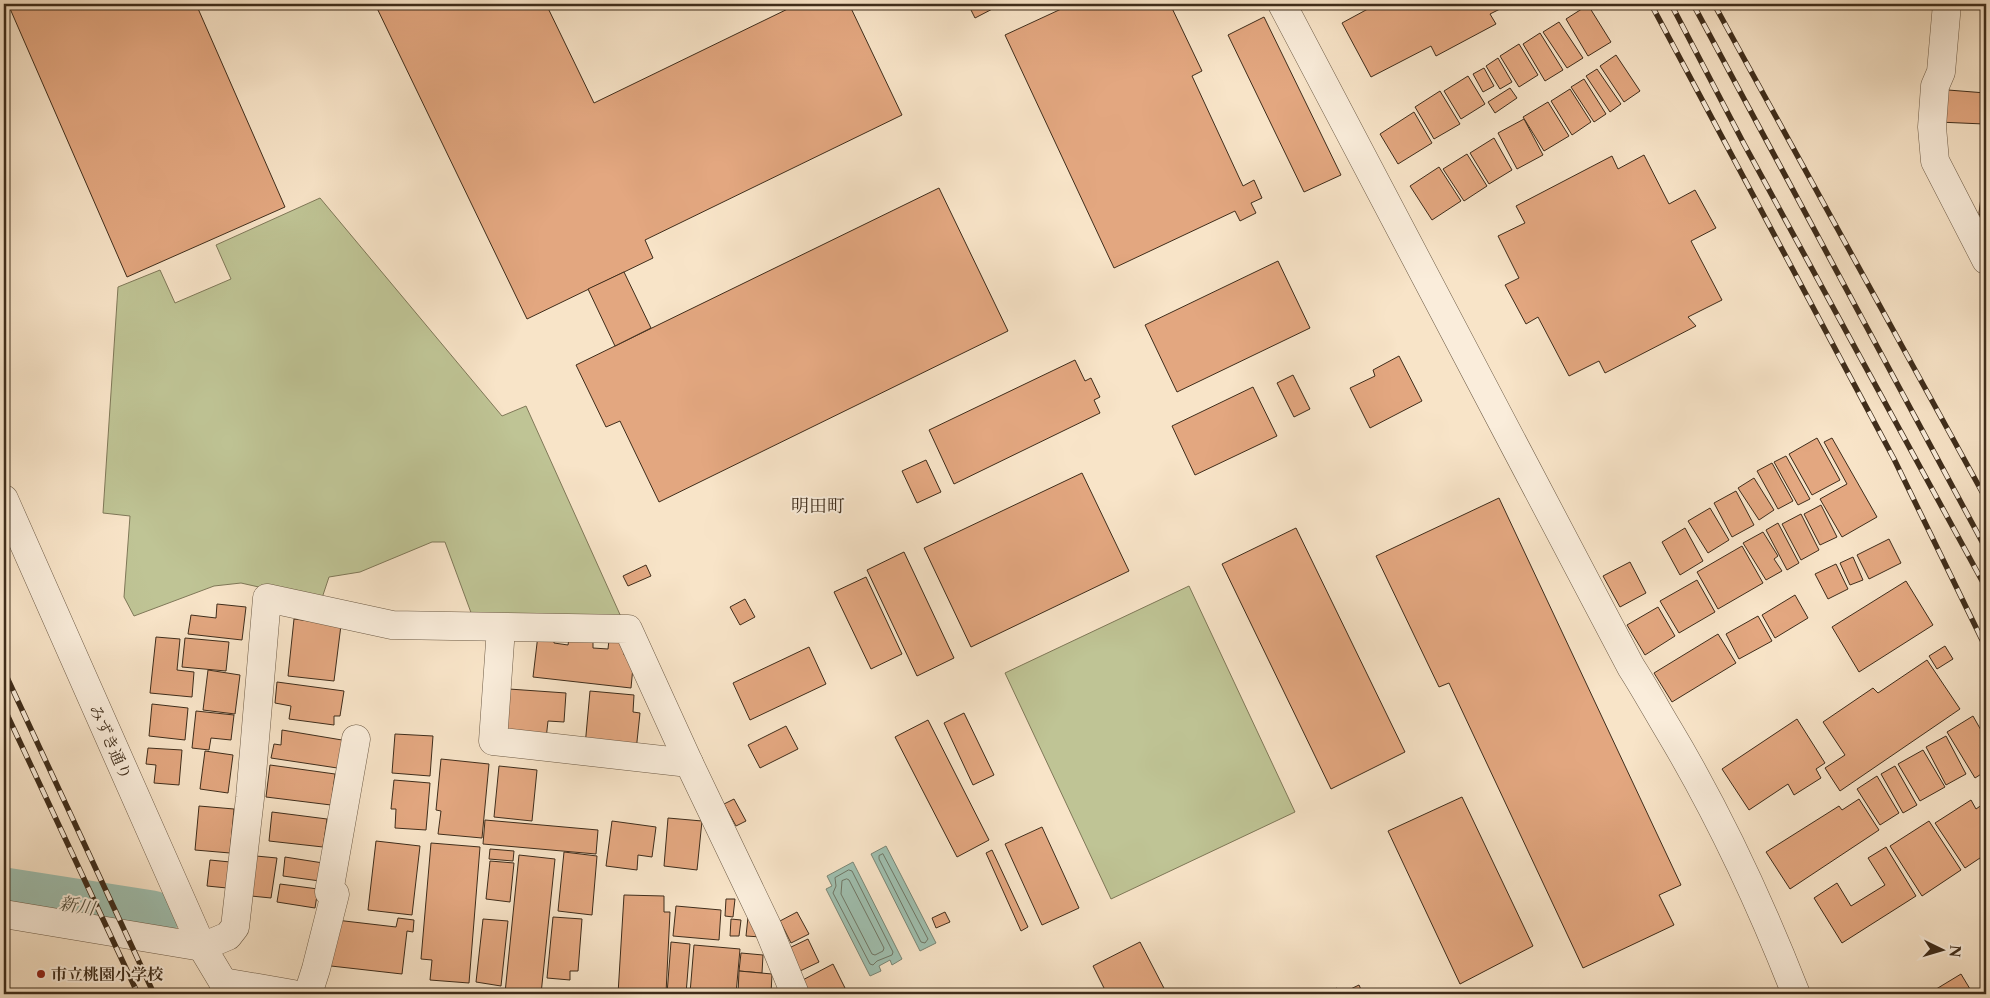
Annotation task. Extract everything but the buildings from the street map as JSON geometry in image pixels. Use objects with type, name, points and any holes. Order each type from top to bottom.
[{"type":"street","points":[[1282,4],[1631,667],[1693,770],[1719,820],[1762,909],[1796,994]]},
{"type":"street","points":[[1947,4],[1941,72],[1935,86],[1932,127],[1935,161],[1986,260]]},
{"type":"street","name":"みずき通り","points":[[4,499],[202,947],[226,988]]},
{"type":"street","points":[[4,914],[202,947],[228,936],[234,927],[250,798],[267,598],[392,625],[628,629],[689,763],[768,928],[795,994]]},
{"type":"street","points":[[501,628],[493,742],[689,763]]},
{"type":"street","points":[[308,994],[335,894],[329,892],[356,739]]},
{"type":"street","points":[[226,988],[293,994]]},
{"type":"green space","points":[[320,198],[502,416],[526,406],[622,619],[473,618],[445,542],[432,542],[360,572],[329,577],[321,601],[241,583],[214,586],[134,616],[124,597],[130,516],[103,513],[118,287],[160,270],[175,303],[231,279],[216,245]]},
{"type":"green space","points":[[1189,586],[1295,812],[1111,899],[1005,673]]},
{"type":"water","points":[[886,846],[936,943],[920,951],[871,854]]},
{"type":"water","points":[[853,862],[902,959],[892,965],[890,960],[879,966],[881,971],[870,976],[826,889],[832,886],[827,876]]},
{"type":"waterway","name":"新川","points":[[4,895],[151,918]]},
{"type":"railway","points":[[1651,4],[1894,459],[1986,648]]},
{"type":"railway","points":[[1671,4],[1744,144],[1986,588]]},
{"type":"railway","points":[[1693,4],[1986,549]]},
{"type":"railway","points":[[1714,4],[1986,499]]},
{"type":"railway","points":[[4,671],[154,994]]},
{"type":"railway","points":[[4,708],[138,994]]},
{"type":"place","name":"市立桃園小学校","points":[[41,974]]},
{"type":"district","name":"明田町","points":[[818,506]]}]
